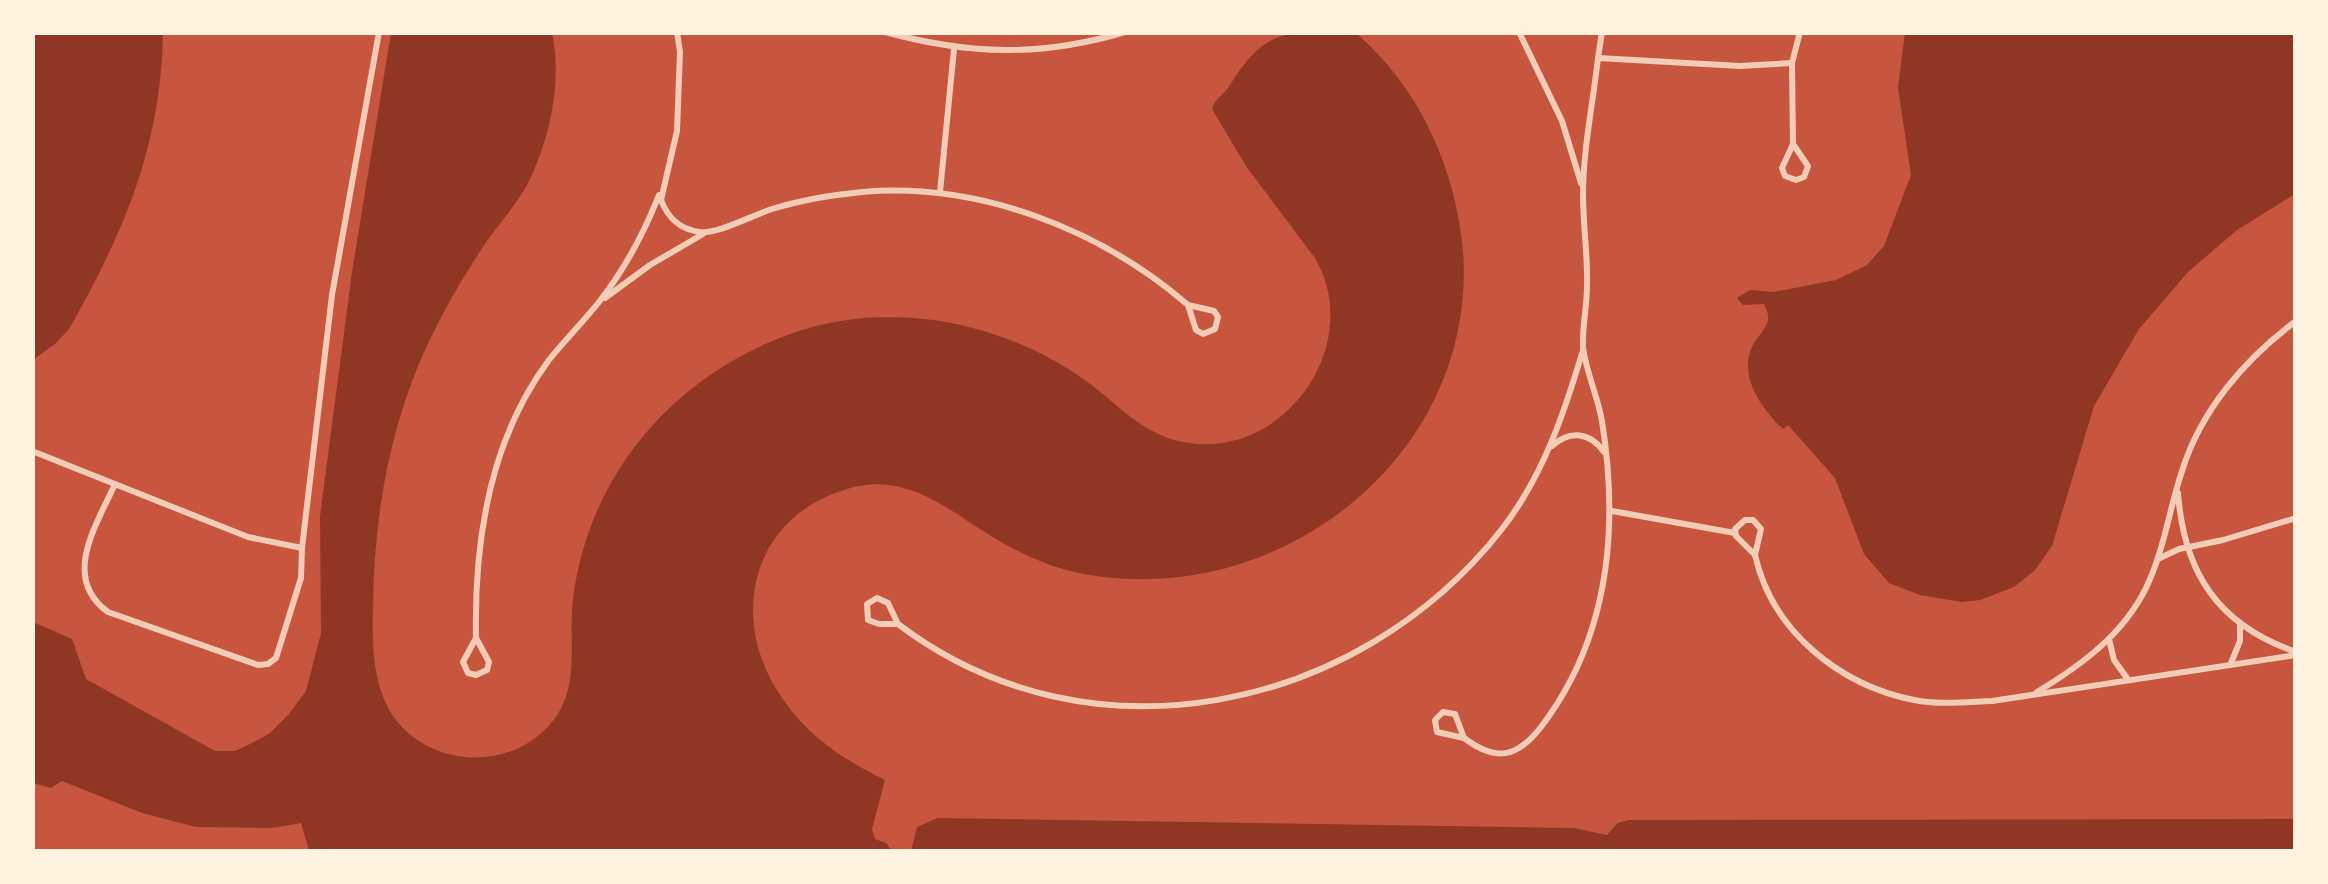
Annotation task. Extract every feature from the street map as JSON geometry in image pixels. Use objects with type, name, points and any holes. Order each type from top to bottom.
[{"type":"street","points":[[115,484],[92,535],[82,571],[94,602],[108,612],[258,665],[276,658],[301,578],[332,294],[379,32]]},
{"type":"street","points":[[476,638],[462,662],[468,672],[476,675],[484,673],[489,662],[476,638],[476,599],[486,508],[503,450],[528,394],[548,362],[596,305],[634,250],[661,189],[676,131],[680,52],[677,32]]},
{"type":"street","points":[[886,32],[954,49],[1042,49],[1125,32]]},
{"type":"street","points":[[1519,32],[1562,121],[1583,192]]},
{"type":"street","points":[[898,624],[871,622],[866,617],[866,604],[878,598],[885,600],[898,624],[950,658],[1003,682],[1090,702],[1188,704],[1289,684],[1366,648],[1407,623],[1442,594],[1504,526],[1551,447],[1583,349],[1587,285],[1583,192],[1602,32]]},
{"type":"street","points":[[1793,144],[1808,166],[1804,178],[1796,180],[1785,176],[1782,168],[1793,144],[1792,63],[1800,32]]},
{"type":"street","points":[[940,192],[954,49]]},
{"type":"street","points":[[1598,58],[1740,66],[1792,63]]},
{"type":"street","points":[[661,189],[661,200],[673,221],[704,234]]},
{"type":"street","points":[[596,305],[639,272],[704,234],[772,209],[866,192],[940,192],[1061,226],[1126,258],[1188,305],[1214,310],[1218,317],[1215,329],[1208,334],[1196,330],[1188,305]]},
{"type":"street","points":[[2031,695],[2109,640],[2132,611],[2158,559],[2177,487],[2199,429],[2253,356],[2296,321]]},
{"type":"street","points":[[1464,738],[1455,714],[1444,712],[1437,717],[1435,728],[1440,734],[1464,738],[1491,754],[1508,754],[1519,748],[1560,702],[1594,624],[1603,589],[1612,512],[1602,419],[1583,349]]},
{"type":"street","points":[[1551,447],[1561,438],[1584,436],[1596,442],[1606,456]]},
{"type":"street","points":[[32,451],[248,536],[302,548]]},
{"type":"street","points":[[2177,487],[2187,548],[2210,596],[2240,624],[2296,654]]},
{"type":"street","points":[[1612,512],[1735,533]]},
{"type":"street","points":[[2158,559],[2296,518]]},
{"type":"street","points":[[1755,556],[1735,533],[1744,520],[1753,520],[1760,526],[1755,556],[1760,580],[1785,622],[1828,663],[1856,680],[1915,700],[1946,703],[2031,695],[2296,654]]},
{"type":"street","points":[[2230,664],[2240,641],[2240,624]]},
{"type":"street","points":[[2109,640],[2114,660],[2128,679]]},
{"type":"shaded area","points":[[33,32],[163,33],[161,74],[147,151],[122,223],[69,329],[33,360]]},
{"type":"shaded area","points":[[1905,32],[2295,33],[2295,194],[2237,230],[2188,272],[2139,329],[2094,406],[2052,546],[2035,570],[2014,587],[1980,600],[1962,602],[1920,595],[1889,583],[1864,554],[1835,478],[1788,425],[1783,429],[1775,421],[1754,391],[1749,356],[1768,317],[1764,304],[1743,305],[1737,298],[1750,290],[1774,292],[1836,280],[1867,265],[1884,246],[1911,175],[1898,88]]},
{"type":"shaded area","points":[[391,33],[552,33],[555,51],[553,106],[538,160],[522,193],[473,262],[430,339],[404,403],[381,503],[373,622],[379,686],[402,727],[418,741],[457,756],[478,758],[519,748],[552,722],[567,694],[570,679],[573,599],[582,552],[598,509],[620,468],[647,432],[679,400],[715,372],[755,349],[835,322],[909,317],[982,330],[1017,343],[1082,378],[1132,418],[1173,440],[1224,443],[1257,432],[1285,413],[1307,388],[1323,358],[1330,325],[1328,291],[1315,258],[1246,166],[1212,109],[1243,65],[1269,41],[1298,33],[1356,33],[1398,78],[1416,104],[1443,160],[1459,220],[1463,251],[1459,327],[1436,395],[1399,456],[1348,506],[1288,544],[1220,569],[1148,579],[1074,572],[1011,547],[924,495],[887,485],[847,489],[814,503],[787,524],[769,549],[757,577],[753,608],[756,640],[767,672],[806,727],[843,756],[885,780],[872,829],[875,839],[886,843],[892,851],[309,851],[301,823],[272,828],[196,827],[142,813],[62,781],[51,788],[33,783],[33,622],[72,639],[86,679],[215,751],[235,751],[270,733],[306,691],[321,633],[320,516],[352,272]]},
{"type":"shaded area","points":[[938,818],[1574,828],[1607,835],[1618,823],[1629,820],[2295,819],[2296,851],[911,851],[917,827]]}]
